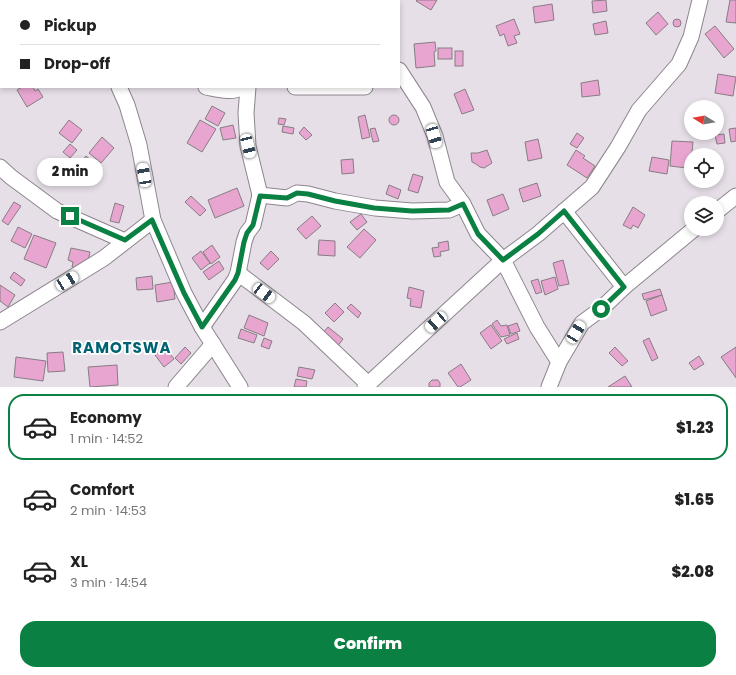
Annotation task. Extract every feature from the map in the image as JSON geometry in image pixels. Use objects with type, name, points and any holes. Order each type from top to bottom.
[{"type":"street","points":[[238,273],[304,323],[367,386],[503,260],[538,234],[592,187],[618,147],[639,110],[678,64],[691,36],[700,0]]},
{"type":"street","points":[[400,72],[423,107],[434,136],[447,182],[463,204],[478,234],[503,260],[537,327],[559,362]]},
{"type":"street","points":[[119,88],[127,105],[139,145],[152,220],[184,293],[202,327],[240,387]]},
{"type":"street","points":[[211,88],[226,91],[240,88]]},
{"type":"street","points":[[202,327],[235,280],[238,273],[244,242],[247,233],[253,225],[260,196],[248,146],[246,113],[248,88]]},
{"type":"street","points":[[0,166],[11,177],[57,211],[125,240]]},
{"type":"street","points":[[260,196],[287,198],[297,193],[308,194],[335,201],[374,208],[412,211],[449,210],[463,204]]},
{"type":"street","points":[[724,205],[736,196]]},
{"type":"street","points":[[564,211],[624,287]]},
{"type":"street","points":[[0,322],[104,258],[152,220]]},
{"type":"street","points":[[549,387],[559,362],[582,323],[601,309],[624,287],[686,236]]},
{"type":"street","points":[[176,387],[213,344]]},
{"type":"building","points":[[437,0],[431,10],[416,1]]},
{"type":"building","points":[[606,0],[607,11],[593,13],[592,1]]},
{"type":"building","points":[[730,0],[736,0],[736,23],[726,22]]},
{"type":"building","points":[[552,4],[554,20],[535,23],[533,7]]},
{"type":"building","points":[[658,12],[668,24],[656,35],[646,23]]},
{"type":"building","points":[[514,19],[520,34],[514,36],[517,43],[508,46],[504,34],[500,36],[496,26]]},
{"type":"building","points":[[677,19],[680,20],[680,26],[677,27],[674,26],[673,23],[674,20]]},
{"type":"building","points":[[606,21],[608,33],[595,35],[593,24]]},
{"type":"building","points":[[715,26],[734,49],[724,58],[705,34]]},
{"type":"building","points":[[435,42],[435,66],[416,68],[414,44]]},
{"type":"building","points":[[438,48],[452,48],[452,59],[438,59]]},
{"type":"building","points":[[455,51],[463,51],[463,66],[455,66]]},
{"type":"building","points":[[718,74],[736,77],[733,96],[715,93]]},
{"type":"building","points":[[598,80],[600,95],[582,97],[581,83]]},
{"type":"building","points":[[20,88],[34,88],[35,91],[38,89],[43,97],[27,107],[17,90]]},
{"type":"building","points":[[465,89],[474,110],[462,114],[454,94]]},
{"type":"building","points":[[212,106],[225,113],[218,126],[205,119]]},
{"type":"building","points":[[365,115],[370,137],[362,139],[358,117]]},
{"type":"building","points":[[392,115],[396,115],[398,116],[398,124],[392,125],[389,122],[389,118]]},
{"type":"building","points":[[279,118],[286,119],[284,125],[278,124]]},
{"type":"building","points":[[69,120],[82,130],[72,143],[59,133]]},
{"type":"building","points":[[200,120],[216,129],[202,152],[187,143]]},
{"type":"building","points":[[233,125],[236,138],[223,140],[220,128]]},
{"type":"building","points":[[283,126],[294,128],[293,134],[282,132]]},
{"type":"building","points":[[304,127],[312,135],[306,140],[299,133]]},
{"type":"building","points":[[375,128],[379,141],[373,142],[370,129]]},
{"type":"building","points":[[736,128],[736,141],[731,142],[729,129]]},
{"type":"building","points":[[577,133],[584,138],[577,148],[570,144]]},
{"type":"building","points":[[724,134],[725,143],[717,144],[716,140],[724,140]]},
{"type":"building","points":[[102,137],[114,148],[101,163],[89,153]]},
{"type":"building","points":[[538,139],[542,158],[528,161],[525,142]]},
{"type":"building","points":[[672,141],[693,142],[692,148],[684,148],[684,168],[670,166]]},
{"type":"building","points":[[70,144],[77,150],[70,158],[63,152]]},
{"type":"building","points":[[487,150],[492,163],[484,168],[472,162],[471,153],[478,153]]},
{"type":"building","points":[[576,150],[585,156],[583,158],[595,166],[587,178],[567,165]]},
{"type":"building","points":[[86,156],[98,166],[93,172],[87,167],[85,171],[78,166]]},
{"type":"building","points":[[652,157],[669,160],[667,174],[649,171]]},
{"type":"building","points":[[353,159],[354,173],[342,174],[341,160]]},
{"type":"building","points":[[413,174],[423,177],[418,193],[408,190]]},
{"type":"building","points":[[537,183],[541,196],[523,202],[519,189]]},
{"type":"building","points":[[389,185],[401,190],[398,199],[386,194]]},
{"type":"building","points":[[237,188],[244,206],[215,218],[208,200]]},
{"type":"building","points":[[503,194],[509,209],[493,216],[487,200]]},
{"type":"building","points":[[191,196],[206,210],[200,216],[185,202]]},
{"type":"building","points":[[14,202],[21,206],[8,225],[2,221]]},
{"type":"building","points":[[115,203],[124,206],[119,223],[110,221]]},
{"type":"building","points":[[633,207],[645,215],[638,228],[633,225],[631,229],[623,225]]},
{"type":"building","points":[[361,214],[367,222],[357,230],[350,222]]},
{"type":"building","points":[[312,216],[321,226],[306,239],[297,229]]},
{"type":"building","points":[[18,227],[32,234],[25,248],[11,241]]},
{"type":"building","points":[[364,229],[376,240],[360,258],[347,247]]},
{"type":"building","points":[[34,235],[56,243],[46,268],[24,259]]},
{"type":"building","points":[[319,240],[335,241],[335,256],[318,255]]},
{"type":"building","points":[[448,241],[449,250],[440,252],[441,256],[434,257],[432,248],[439,247],[438,243]]},
{"type":"building","points":[[212,245],[220,257],[211,264],[203,252]]},
{"type":"building","points":[[71,248],[90,252],[87,266],[80,268],[72,267],[73,262],[68,260]]},
{"type":"building","points":[[201,251],[210,263],[201,270],[192,258]]},
{"type":"building","points":[[271,251],[279,259],[268,270],[260,263]]},
{"type":"building","points":[[563,260],[569,284],[559,286],[553,263]]},
{"type":"building","points":[[219,261],[224,269],[209,280],[203,272]]},
{"type":"building","points":[[14,272],[25,280],[21,286],[10,278]]},
{"type":"building","points":[[152,276],[153,289],[137,290],[136,278]]},
{"type":"building","points":[[555,277],[558,289],[545,295],[541,281]]},
{"type":"building","points":[[538,279],[542,292],[536,294],[531,281]]},
{"type":"building","points":[[173,282],[175,299],[157,302],[155,285]]},
{"type":"building","points":[[0,285],[15,295],[8,307],[0,301]]},
{"type":"building","points":[[409,287],[424,291],[421,308],[410,306],[411,299],[407,298]]},
{"type":"building","points":[[660,289],[662,295],[644,300],[642,294]]},
{"type":"building","points":[[662,295],[667,310],[651,316],[646,301]]},
{"type":"building","points":[[335,303],[344,312],[334,322],[325,313]]},
{"type":"building","points":[[351,304],[361,313],[358,318],[347,308]]},
{"type":"building","points":[[249,315],[268,323],[264,336],[244,328]]},
{"type":"building","points":[[497,320],[501,326],[507,325],[510,335],[501,337],[492,324]]},
{"type":"building","points":[[517,323],[520,331],[511,334],[508,326]]},
{"type":"building","points":[[491,325],[502,341],[491,349],[480,333]]},
{"type":"building","points":[[328,327],[343,339],[337,347],[322,334]]},
{"type":"building","points":[[241,329],[257,335],[254,343],[238,338]]},
{"type":"building","points":[[517,333],[519,339],[507,344],[504,339]]},
{"type":"building","points":[[264,338],[272,341],[269,349],[261,346]]},
{"type":"building","points":[[649,338],[658,358],[652,361],[643,341]]},
{"type":"building","points":[[165,347],[174,359],[164,367],[155,355]]},
{"type":"building","points":[[185,347],[191,353],[181,364],[175,358]]},
{"type":"building","points":[[615,347],[628,361],[622,366],[609,353]]},
{"type":"building","points":[[736,347],[736,378],[721,357]]},
{"type":"building","points":[[63,352],[65,371],[48,372],[47,353]]},
{"type":"building","points":[[699,356],[704,364],[694,370],[689,363]]},
{"type":"building","points":[[16,357],[46,361],[43,381],[14,377]]},
{"type":"building","points":[[461,364],[471,380],[458,387],[448,373]]},
{"type":"building","points":[[117,365],[118,385],[90,387],[88,367]]},
{"type":"building","points":[[299,367],[315,370],[312,379],[297,376]]},
{"type":"building","points":[[625,376],[632,387],[608,387]]},
{"type":"building","points":[[296,379],[307,381],[306,387],[294,387]]},
{"type":"building","points":[[432,380],[438,380],[440,387],[429,387],[429,383]]},
{"type":"district","name":"RAMOTSWA","points":[[122,347]]},
{"type":"route","points":[[70,216],[125,240],[152,220],[184,293],[202,327],[235,280],[238,273],[244,242],[247,233],[253,225],[260,196],[287,198],[297,193],[308,194],[335,201],[374,208],[412,211],[449,210],[463,204],[478,234],[503,260],[538,234],[564,211],[624,287],[601,309]]}]
